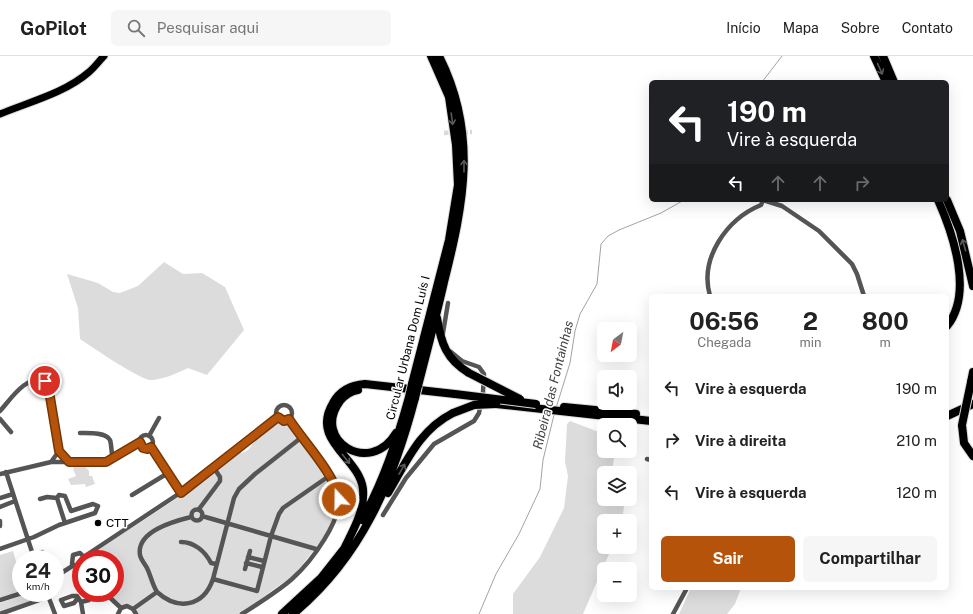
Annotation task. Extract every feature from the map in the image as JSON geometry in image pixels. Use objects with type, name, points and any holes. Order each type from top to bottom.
[{"type":"highway","name":"Circular Urbana Dom Luís I","points":[[415,385],[436,313],[460,212],[464,172],[464,152],[460,119],[454,93],[437,56]]},
{"type":"highway","name":"Circular Urbana Dom Luís I","points":[[293,614],[327,582],[345,560],[368,526],[396,461],[449,240],[458,185],[456,145],[449,97],[437,56]]},
{"type":"highway","points":[[874,56],[885,80]]},
{"type":"highway","points":[[883,56],[893,80]]},
{"type":"highway","points":[[939,202],[956,232],[965,286],[959,311],[949,324]]},
{"type":"highway","points":[[948,202],[973,286]]},
{"type":"highway","points":[[436,313],[443,348],[456,364],[469,373],[511,396],[536,404]]},
{"type":"highway","points":[[973,372],[962,425],[964,443],[973,456]]},
{"type":"highway","points":[[344,549],[362,511],[363,487],[358,474],[332,441],[328,429],[327,420],[330,407],[336,397],[345,389],[355,385],[365,384],[454,396],[496,404],[649,421]]},
{"type":"highway","points":[[403,420],[389,444],[379,451],[368,454],[355,452],[342,444],[336,437],[332,424],[333,415],[343,397],[353,391],[365,389],[454,396],[649,416]]},
{"type":"highway","name":"Circular Urbana Dom Luís I","points":[[282,614],[322,578],[344,549],[379,487],[412,397]]},
{"type":"highway","points":[[368,526],[422,437],[438,421],[452,413],[474,405],[496,404]]},
{"type":"highway","points":[[949,415],[973,404]]},
{"type":"main road","points":[[0,114],[68,86],[90,71],[104,56]]},
{"type":"street","points":[[709,294],[708,271],[712,254],[722,237],[735,220],[749,210],[761,205],[762,202]]},
{"type":"street","points":[[769,202],[782,206],[819,231],[852,264],[863,294]]},
{"type":"street","points":[[383,515],[406,478],[422,456],[434,444],[474,421],[479,413],[484,374],[480,367],[462,361],[452,354],[446,344],[443,331],[448,303]]},
{"type":"street","points":[[0,411],[26,383],[35,380],[46,381],[59,451],[69,462]]},
{"type":"street","points":[[285,406],[291,410],[292,416],[289,419],[284,421],[278,417],[277,409],[285,406]]},
{"type":"street","points":[[96,550],[181,493],[278,417]]},
{"type":"street","points":[[149,436],[159,418]]},
{"type":"street","points":[[0,419],[11,432]]},
{"type":"street","points":[[242,614],[295,576],[334,524],[339,508],[338,493],[329,476],[289,419]]},
{"type":"street","points":[[80,432],[101,434],[108,437],[113,459]]},
{"type":"street","points":[[0,474],[51,462],[105,462],[113,459],[140,442],[143,436],[149,436],[153,440],[151,447],[181,493]]},
{"type":"street","points":[[202,516],[198,520],[191,517],[163,526],[153,532],[142,544],[140,557],[157,592],[170,602],[188,604],[196,601],[206,592],[213,579],[234,498],[240,487],[302,437]]},
{"type":"street","points":[[140,442],[143,448],[147,449],[151,447]]},
{"type":"street","points":[[51,462],[59,451]]},
{"type":"street","points":[[191,517],[193,511],[199,509],[220,481],[220,477],[214,468]]},
{"type":"street","points":[[6,472],[31,550]]},
{"type":"street","points":[[132,495],[168,473]]},
{"type":"street","points":[[257,591],[262,567],[279,514],[283,508],[329,476]]},
{"type":"street","points":[[0,498],[13,494]]},
{"type":"street","points":[[0,549],[65,523],[95,513],[98,507],[93,504],[70,511],[64,496],[60,494],[56,498],[47,497],[40,499]]},
{"type":"street","points":[[56,498],[65,523]]},
{"type":"street","points":[[0,507],[16,501]]},
{"type":"street","points":[[199,509],[202,512],[202,516]]},
{"type":"street","points":[[202,516],[316,549]]},
{"type":"street","points":[[0,521],[0,526]]},
{"type":"street","points":[[181,542],[196,546],[205,554],[211,563],[216,564]]},
{"type":"street","points":[[245,569],[250,551]]},
{"type":"street","points":[[248,557],[264,561]]},
{"type":"street","points":[[246,563],[262,567]]},
{"type":"street","points":[[213,579],[257,591],[264,599]]},
{"type":"street","points":[[673,614],[686,590]]},
{"type":"street","points":[[118,614],[121,608],[127,606],[135,612],[157,592]]},
{"type":"street","points":[[0,600],[12,596]]},
{"type":"street","points":[[0,614],[30,602]]},
{"type":"street","points":[[50,602],[54,614]]},
{"type":"street","points":[[80,602],[83,614]]},
{"type":"street","points":[[115,602],[121,608]]},
{"type":"shaded area","points":[[164,262],[183,274],[202,273],[225,287],[244,330],[207,375],[188,368],[165,378],[150,380],[126,369],[80,339],[78,308],[67,274],[98,283],[113,292],[120,293],[138,286]]},
{"type":"shaded area","points":[[570,421],[597,431],[597,458],[614,458],[613,466],[597,466],[597,506],[624,506],[623,514],[597,514],[597,554],[609,554],[606,562],[597,562],[597,582],[583,614],[513,614],[513,594],[540,557],[564,508],[568,476],[565,462],[567,424]]},
{"type":"shaded area","points":[[276,423],[288,424],[324,474],[335,497],[333,522],[324,537],[295,574],[240,614],[138,614],[130,605],[122,606],[118,602],[124,602],[124,550],[98,550],[202,481],[238,453],[247,451],[259,435]]},
{"type":"shaded area","points":[[83,464],[89,471],[89,476],[92,476],[95,484],[86,487],[85,484],[71,485],[68,479],[76,476],[73,469],[75,465]]},
{"type":"shaded area","points":[[12,551],[12,594],[0,599],[0,555]]},
{"type":"shaded area","points":[[690,590],[740,590],[735,604],[727,614],[679,614]]},
{"type":"shaded area","points":[[12,599],[12,602],[30,602],[0,612],[0,603]]},
{"type":"waterway","name":"Ribeira das Fontainhas","points":[[764,80],[782,56]]},
{"type":"waterway","name":"Ribeira das Fontainhas","points":[[556,408],[570,363],[575,331],[580,314],[597,284],[601,244],[608,236],[619,230],[661,213],[680,202]]},
{"type":"waterway","name":"Ribeira das Fontainhas","points":[[479,614],[496,574],[519,534],[540,489],[543,460],[554,415]]},
{"type":"tunnel","points":[[444,133],[472,132]]},
{"type":"place","name":"CTT","points":[[98,523]]},
{"type":"route","points":[[45,381],[48,385],[60,447],[59,451],[69,462],[106,462],[112,460],[140,442],[143,448],[147,449],[151,447],[181,493],[201,479],[278,417],[278,419],[284,421],[289,419],[329,476],[335,486],[339,499]]}]
